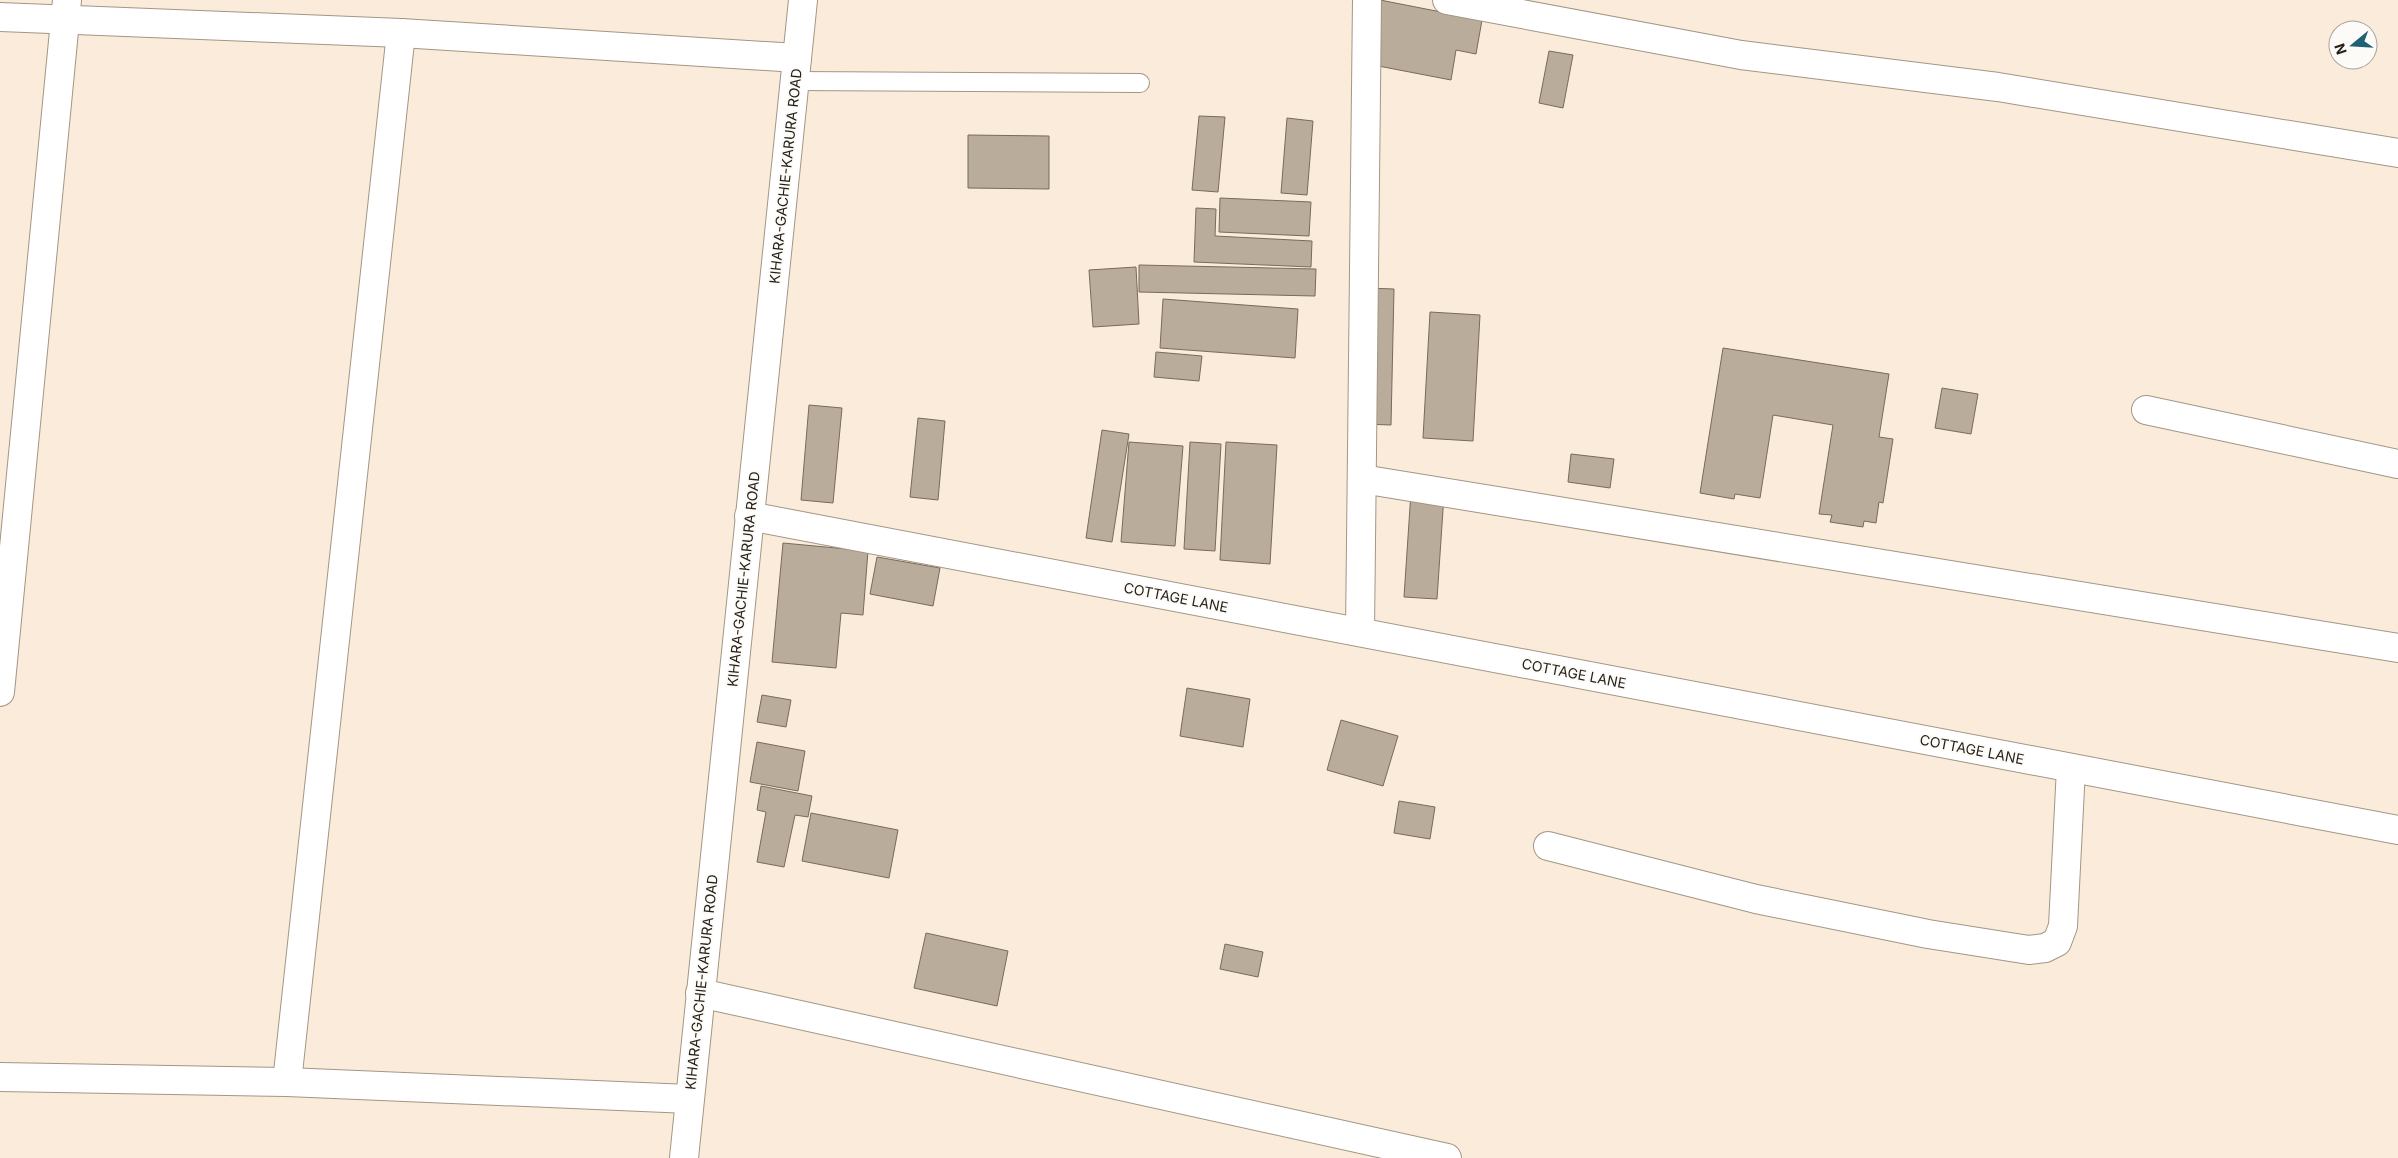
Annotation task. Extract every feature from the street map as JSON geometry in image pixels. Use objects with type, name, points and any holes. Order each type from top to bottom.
[{"type":"street","name":"KIHARA-GACHIE-KARURA ROAD","points":[[684,1158],[802,0]]},
{"type":"street","points":[[1360,632],[1367,0]]},
{"type":"street","points":[[1447,0],[1741,55],[1998,87],[2398,153]]},
{"type":"street","points":[[0,17],[66,10],[401,33],[796,69]]},
{"type":"street","points":[[0,692],[66,10]]},
{"type":"street","points":[[288,1082],[401,33]]},
{"type":"street","points":[[2146,410],[2398,464]]},
{"type":"street","points":[[1362,479],[1527,507],[2141,604],[2398,648]]},
{"type":"street","name":"COTTAGE LANE","points":[[749,516],[2398,830]]},
{"type":"street","points":[[1548,846],[1765,901],[1928,934],[2029,950],[2045,948],[2057,942],[2063,926],[2071,768]]},
{"type":"street","points":[[700,993],[1447,1158]]},
{"type":"street","points":[[0,1077],[288,1082],[689,1099]]},
{"type":"lane","points":[[796,69],[1140,83]]},
{"type":"building","points":[[1380,0],[1482,20],[1476,54],[1456,50],[1451,80],[1368,64]]},
{"type":"building","points":[[1549,51],[1573,55],[1563,108],[1539,103]]},
{"type":"building","points":[[1199,116],[1225,117],[1218,192],[1192,190]]},
{"type":"building","points":[[1287,118],[1313,121],[1307,195],[1281,193]]},
{"type":"building","points":[[968,135],[1049,136],[1049,189],[968,188]]},
{"type":"building","points":[[1220,198],[1311,202],[1309,236],[1219,232]]},
{"type":"building","points":[[1196,208],[1216,209],[1215,236],[1312,241],[1311,267],[1194,262]]},
{"type":"building","points":[[1139,265],[1316,269],[1315,296],[1139,292]]},
{"type":"building","points":[[1136,267],[1139,324],[1093,327],[1089,270]]},
{"type":"building","points":[[1366,288],[1394,289],[1391,425],[1363,424]]},
{"type":"building","points":[[1163,299],[1298,309],[1295,358],[1160,348]]},
{"type":"building","points":[[1430,312],[1480,315],[1473,441],[1423,438]]},
{"type":"building","points":[[1723,348],[1889,374],[1879,437],[1893,439],[1883,503],[1879,502],[1876,523],[1864,521],[1863,527],[1830,522],[1832,515],[1819,514],[1833,425],[1773,415],[1760,498],[1735,494],[1734,499],[1700,493]]},
{"type":"building","points":[[1156,352],[1202,356],[1199,381],[1154,377]]},
{"type":"building","points":[[1942,388],[1978,394],[1971,434],[1935,428]]},
{"type":"building","points":[[809,405],[842,408],[833,503],[801,500]]},
{"type":"building","points":[[918,418],[945,421],[938,500],[910,497]]},
{"type":"building","points":[[1102,430],[1129,434],[1112,542],[1086,538]]},
{"type":"building","points":[[1129,442],[1183,446],[1175,546],[1121,542]]},
{"type":"building","points":[[1190,442],[1221,444],[1215,551],[1184,549]]},
{"type":"building","points":[[1226,442],[1277,445],[1270,564],[1220,560]]},
{"type":"building","points":[[1571,454],[1614,459],[1610,488],[1568,482]]},
{"type":"building","points":[[1411,492],[1444,495],[1437,599],[1404,597]]},
{"type":"building","points":[[783,543],[868,551],[863,615],[841,613],[836,668],[772,662]]},
{"type":"building","points":[[877,557],[940,568],[933,606],[870,594]]},
{"type":"building","points":[[1187,688],[1250,699],[1243,747],[1180,736]]},
{"type":"building","points":[[762,695],[791,700],[786,727],[757,722]]},
{"type":"building","points":[[1341,720],[1398,736],[1383,786],[1327,770]]},
{"type":"building","points":[[757,742],[805,751],[798,791],[750,782]]},
{"type":"building","points":[[761,786],[812,796],[808,817],[795,815],[784,867],[757,862],[766,812],[757,810]]},
{"type":"building","points":[[1399,801],[1435,807],[1430,839],[1394,833]]},
{"type":"building","points":[[811,813],[898,830],[889,878],[802,861]]},
{"type":"building","points":[[926,933],[1008,951],[997,1006],[914,988]]},
{"type":"building","points":[[1225,944],[1263,952],[1258,977],[1220,969]]}]
